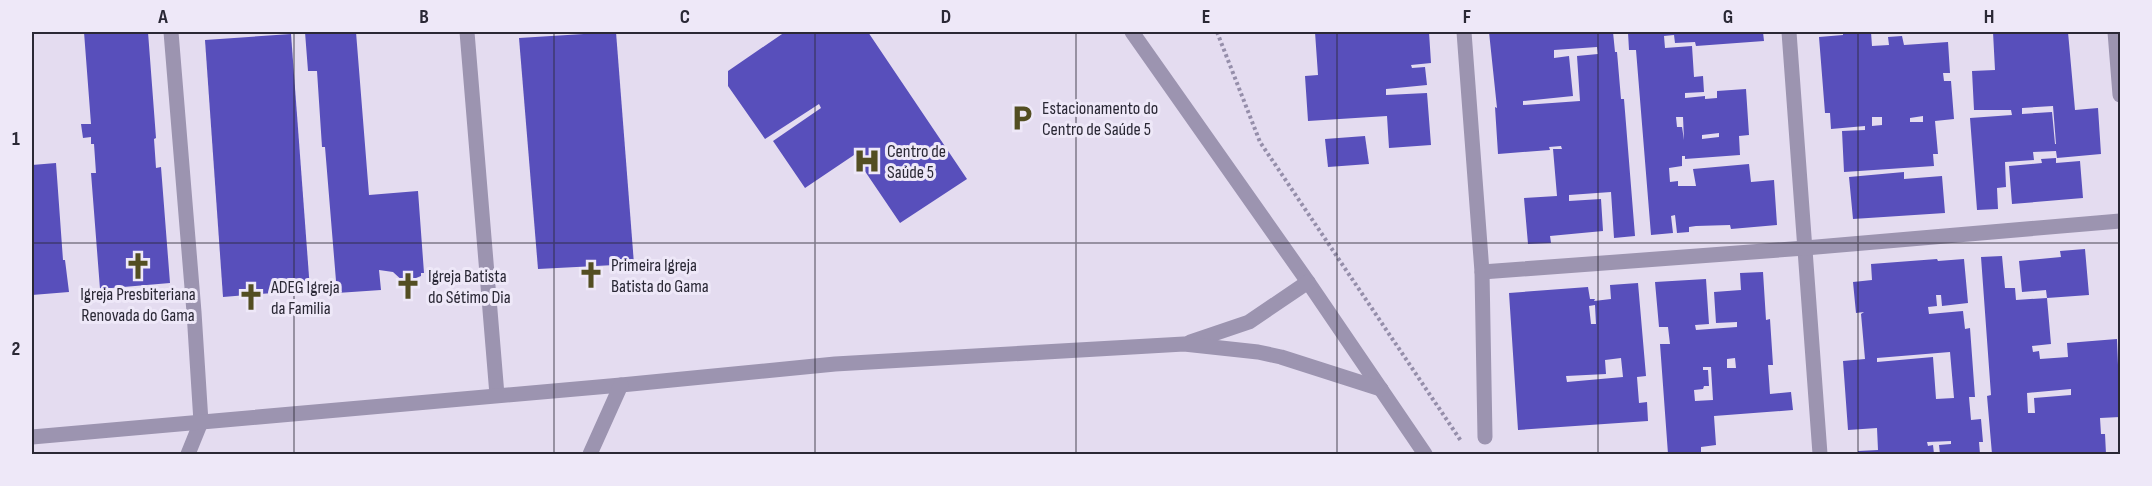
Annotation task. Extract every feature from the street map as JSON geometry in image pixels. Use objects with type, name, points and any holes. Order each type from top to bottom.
[{"type":"street","points":[[171,32],[201,422],[188,454]]},
{"type":"street","points":[[467,32],[497,395]]},
{"type":"street","points":[[1132,32],[1308,282],[1425,454]]},
{"type":"street","points":[[1464,32],[1482,272],[1485,437]]},
{"type":"street","points":[[1789,32],[1820,454]]},
{"type":"street","points":[[2115,32],[2121,95]]},
{"type":"street","points":[[1482,272],[2121,221]]},
{"type":"street","points":[[1184,344],[1248,322],[1308,282]]},
{"type":"street","points":[[32,437],[835,364],[1184,344],[1270,354],[1382,389]]},
{"type":"street","points":[[590,454],[621,385]]},
{"type":"path","points":[[1217,32],[1260,142],[1463,445]]},
{"type":"building","points":[[84,32],[148,32],[156,168],[161,167],[170,283],[100,289],[91,173],[96,173],[94,144],[91,144],[91,137],[83,138],[81,124],[91,124]]},
{"type":"building","points":[[305,32],[356,32],[369,195],[418,191],[424,273],[421,273],[421,276],[414,282],[405,283],[393,272],[379,270],[381,290],[337,293],[325,147],[322,147],[317,71],[308,71]]},
{"type":"building","points":[[616,32],[634,264],[538,269],[519,38]]},
{"type":"building","points":[[785,32],[868,32],[967,179],[900,223],[854,155],[805,188],[773,141],[821,108],[819,104],[765,139],[728,86],[728,71]]},
{"type":"building","points":[[1315,32],[1429,32],[1431,63],[1411,65],[1412,68],[1425,67],[1427,85],[1386,89],[1386,95],[1427,93],[1431,145],[1389,148],[1387,116],[1308,121],[1305,76],[1318,75]]},
{"type":"building","points":[[1489,32],[1613,32],[1621,99],[1624,99],[1635,236],[1614,238],[1611,192],[1569,195],[1569,201],[1601,199],[1603,231],[1550,236],[1551,243],[1528,244],[1524,198],[1557,196],[1553,149],[1562,149],[1561,146],[1549,147],[1550,150],[1498,154],[1495,107],[1497,108]],"holes":[[[1597,47],[1598,54],[1577,56],[1580,101],[1523,105],[1523,101],[1573,96],[1569,56],[1554,58],[1554,50]]]},
{"type":"building","points":[[1628,32],[1763,32],[1764,41],[1696,46],[1695,42],[1675,43],[1674,35],[1664,36],[1665,48],[1692,46],[1694,77],[1703,76],[1704,92],[1685,93],[1685,98],[1705,96],[1705,99],[1717,98],[1717,91],[1746,89],[1749,135],[1739,136],[1740,155],[1685,159],[1685,156],[1682,156],[1682,166],[1669,168],[1670,182],[1678,181],[1678,186],[1696,186],[1693,169],[1749,164],[1751,182],[1774,180],[1777,225],[1731,229],[1730,225],[1696,226],[1689,227],[1689,232],[1677,233],[1675,215],[1671,216],[1673,233],[1651,235],[1636,50],[1629,50]],"holes":[[[1676,117],[1683,117],[1684,140],[1682,127],[1677,127]],[[1719,133],[1719,137],[1702,139],[1702,135]]]},
{"type":"building","points":[[1843,32],[1871,32],[1872,46],[1889,45],[1888,37],[1902,36],[1904,45],[1948,42],[1950,73],[1943,73],[1944,81],[1951,81],[1954,119],[1935,121],[1938,154],[1933,154],[1934,166],[1844,172],[1842,131],[1865,130],[1865,126],[1831,129],[1830,113],[1825,113],[1819,37],[1843,35]],"holes":[[[1923,116],[1923,122],[1910,122],[1910,118]],[[1872,117],[1882,117],[1882,125],[1872,126]]]},
{"type":"building","points":[[1993,32],[2068,32],[2075,110],[2098,108],[2101,154],[2057,158],[2056,151],[2033,152],[2034,160],[2005,162],[2006,187],[1997,188],[1998,209],[1977,210],[1970,118],[2012,115],[2011,110],[1974,110],[1972,71],[1995,70]],"holes":[[[2053,106],[2056,144],[2052,112],[2022,114],[2022,108]]]},
{"type":"building","points":[[291,34],[310,290],[223,297],[205,40]]},
{"type":"building","points":[[1365,136],[1369,164],[1328,167],[1325,139]]},
{"type":"building","points":[[2056,158],[2056,163],[2080,161],[2083,198],[2012,204],[2009,166],[2042,163],[2041,159]]},
{"type":"building","points":[[56,163],[63,260],[65,260],[69,292],[32,295],[32,165]]},
{"type":"building","points":[[1904,172],[1904,179],[1942,176],[1945,213],[1853,219],[1849,177]]},
{"type":"building","points":[[2085,249],[2089,295],[2047,298],[2046,290],[2022,292],[2019,261],[2061,257],[2060,251]]},
{"type":"building","points":[[2002,256],[2005,288],[2015,288],[2016,300],[2047,298],[2051,344],[2032,346],[2033,352],[2039,351],[2040,359],[2068,357],[2067,343],[2117,339],[2120,417],[2100,418],[2101,434],[2105,434],[2106,454],[1992,454],[1987,396],[1991,395],[1981,257]],"holes":[[[2071,389],[2071,395],[2034,398],[2035,413],[2028,413],[2027,393]]]},
{"type":"building","points":[[1964,259],[1968,303],[1942,306],[1941,295],[1936,295],[1937,306],[1928,307],[1929,314],[1963,311],[1965,329],[1970,328],[1975,397],[1969,397],[1971,420],[1981,419],[1983,442],[1979,442],[1980,454],[1940,454],[1939,445],[1951,444],[1951,441],[1927,442],[1928,446],[1933,445],[1934,454],[1858,454],[1858,451],[1878,450],[1877,428],[1848,430],[1843,361],[1865,359],[1861,314],[1864,312],[1856,313],[1853,282],[1872,280],[1871,264]],"holes":[[[1950,352],[1954,398],[1936,399],[1933,357],[1877,362],[1877,358]]]},
{"type":"building","points":[[1763,272],[1766,320],[1770,319],[1773,365],[1768,365],[1770,394],[1791,392],[1793,410],[1714,416],[1716,445],[1701,447],[1701,454],[1668,454],[1660,344],[1670,344],[1668,327],[1659,327],[1655,282],[1706,279],[1709,324],[1695,325],[1696,330],[1737,327],[1737,322],[1716,323],[1714,292],[1741,290],[1740,273]],"holes":[[[1735,358],[1736,368],[1727,368],[1727,359]],[[1703,367],[1711,367],[1713,400],[1695,401],[1694,390],[1709,386],[1708,370],[1703,370]]]},
{"type":"building","points":[[1638,283],[1646,376],[1637,377],[1639,403],[1647,402],[1648,421],[1518,430],[1509,293],[1588,287],[1590,299],[1595,299],[1594,301],[1611,299],[1610,285]],"holes":[[[1595,305],[1596,324],[1591,324],[1589,306]],[[1621,358],[1623,377],[1567,382],[1566,376],[1606,374],[1605,360]]]},
{"type":"place","name":"Estacionamento do Centro de Saúde 5","points":[[1022,118]]},
{"type":"place","name":"Centro de Saúde 5","points":[[867,161]]},
{"type":"place","name":"Igreja Presbiteriana Renovada do Gama","points":[[138,266]]},
{"type":"place","name":"Primeira Igreja Batista do Gama","points":[[591,275]]},
{"type":"place","name":"Igreja Batista do Sétimo Dia","points":[[408,286]]},
{"type":"place","name":"ADEG Igreja da Familia","points":[[251,297]]}]
